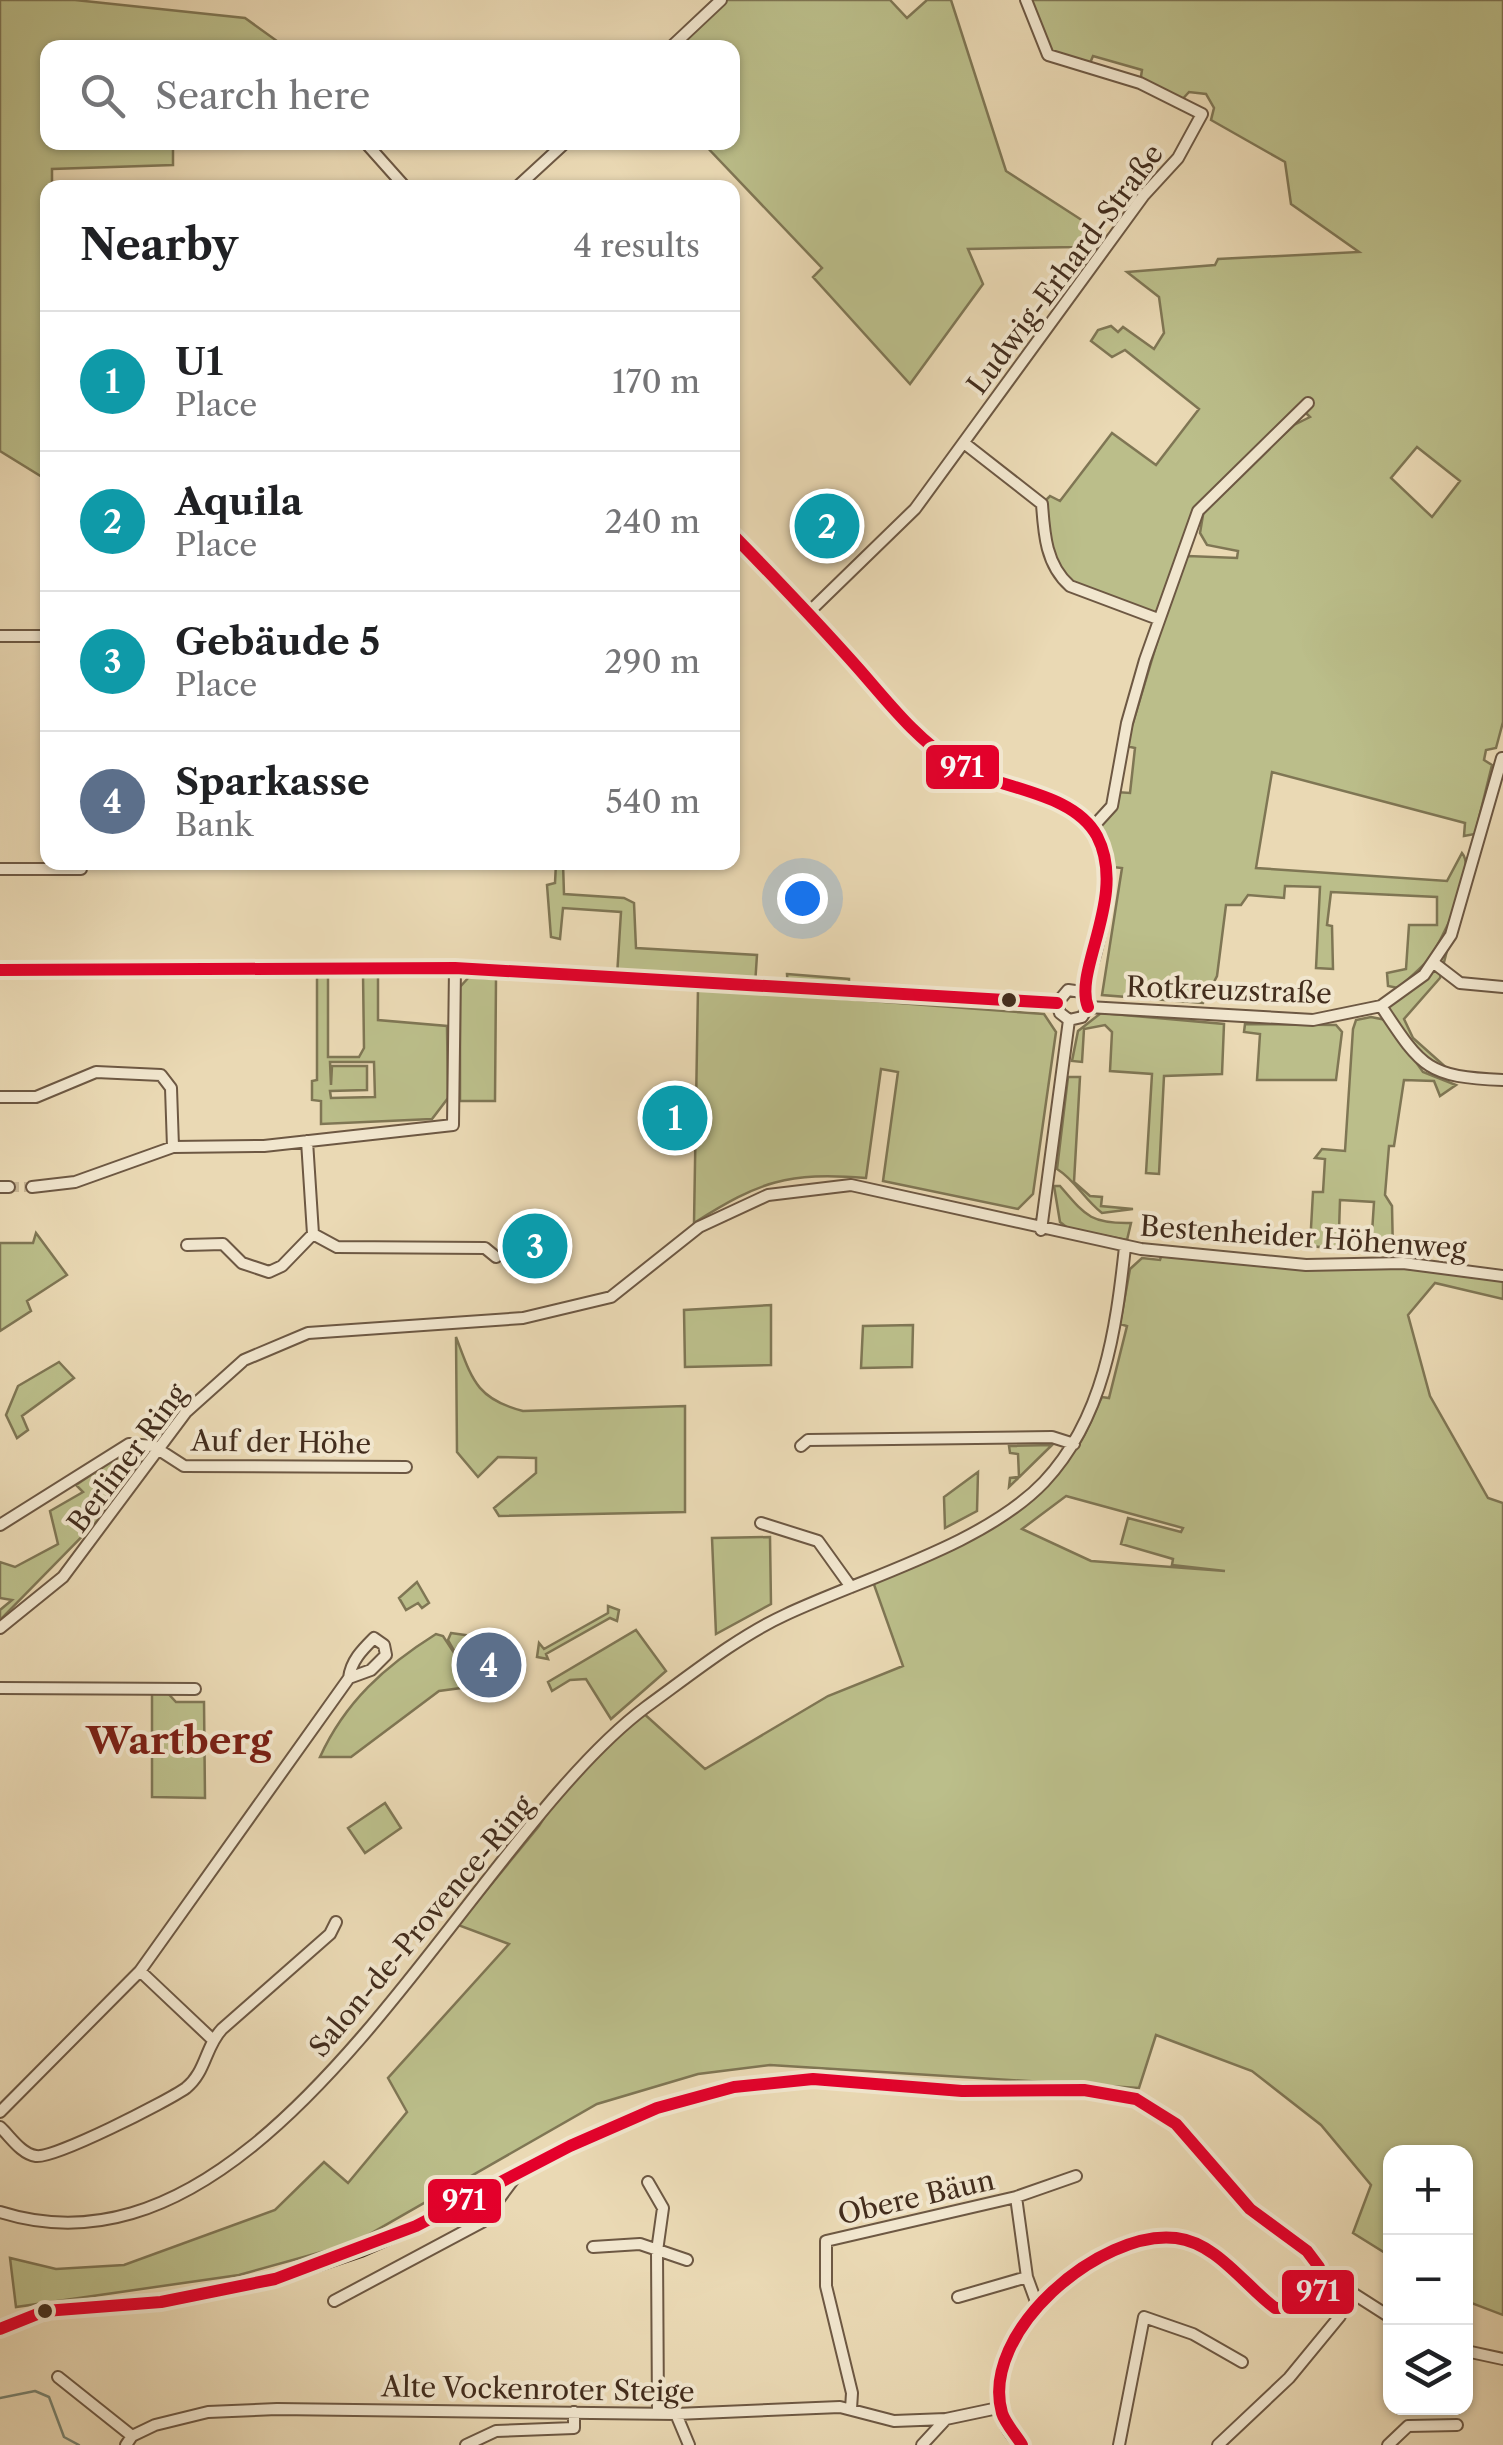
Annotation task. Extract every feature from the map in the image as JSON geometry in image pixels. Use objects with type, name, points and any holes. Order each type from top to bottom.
[{"type":"main road","points":[[0,2328],[45,2312],[162,2302],[275,2278],[360,2250],[519,2171],[668,2104],[774,2081],[852,2081],[962,2091],[1114,2092],[1136,2098],[1186,2134],[1250,2209],[1316,2262],[1320,2286],[1301,2308],[1275,2308],[1212,2252],[1190,2242],[1160,2238],[1098,2258],[1038,2306],[1000,2371],[995,2390],[998,2408],[1022,2445]]},
{"type":"street","points":[[678,40],[721,0]]},
{"type":"street","name":"Ludwig-Erhard-Straße","points":[[808,613],[915,509],[1144,195],[1178,158],[1202,114],[1140,84],[1048,55],[1026,0]]},
{"type":"street","points":[[372,150],[399,180]]},
{"type":"street","points":[[525,180],[557,150]]},
{"type":"street","points":[[1091,829],[1112,806],[1127,723],[1158,620],[1198,511],[1308,402]]},
{"type":"street","points":[[964,443],[1042,504],[1051,562],[1060,577],[1070,586],[1158,620]]},
{"type":"street","points":[[740,542],[932,748],[997,787],[1069,808],[1091,829],[1102,852],[1104,889],[1093,966],[1082,992],[1088,1007],[1080,1018],[1069,1020],[1060,1014],[1058,1003],[1068,990],[1082,992]]},
{"type":"street","points":[[0,636],[40,636]]},
{"type":"street","name":"Rotkreuzstraße","points":[[1088,1007],[1313,1020],[1345,1017],[1380,1006],[1408,988],[1434,963],[1460,914],[1502,758]]},
{"type":"street","points":[[0,869],[40,869]]},
{"type":"street","points":[[1434,963],[1460,983],[1503,987]]},
{"type":"street","points":[[0,970],[455,968],[1058,1003]]},
{"type":"street","points":[[32,1187],[75,1182],[174,1146],[307,1142],[453,1124],[455,968]]},
{"type":"street","points":[[1380,1006],[1418,1058],[1436,1073],[1503,1080]]},
{"type":"street","points":[[1041,1230],[1069,1020]]},
{"type":"street","points":[[0,1097],[36,1097],[96,1072],[161,1074],[171,1088],[174,1146]]},
{"type":"street","points":[[187,1246],[223,1244],[242,1263],[270,1272],[282,1266],[313,1234],[307,1142]]},
{"type":"street","name":"Berliner Ring","points":[[0,1628],[63,1577],[158,1450],[218,1379],[272,1344],[344,1327],[523,1318],[611,1298],[699,1227],[768,1195],[851,1184],[1041,1230]]},
{"type":"street","name":"Bestenheider Höhenweg","points":[[1041,1230],[1124,1247],[1254,1262],[1403,1263],[1503,1276]]},
{"type":"street","points":[[313,1234],[336,1247],[485,1248],[496,1257]]},
{"type":"street","name":"Salon-de-Provence-Ring","points":[[0,2212],[50,2222],[86,2222],[130,2215],[174,2199],[220,2173],[300,2104],[554,1802],[640,1711],[780,1616],[977,1530],[1042,1485],[1074,1444],[1108,1366],[1124,1247]]},
{"type":"street","points":[[802,1446],[808,1440],[976,1438],[1058,1438],[1074,1444]]},
{"type":"street","points":[[0,1525],[129,1444],[158,1450]]},
{"type":"street","name":"Auf der Höhe","points":[[158,1450],[184,1466],[406,1467]]},
{"type":"street","points":[[761,1523],[818,1541],[851,1587]]},
{"type":"street","points":[[0,2112],[140,1971],[349,1678]]},
{"type":"street","points":[[0,1688],[194,1689]]},
{"type":"street","points":[[0,2127],[24,2152],[38,2157],[67,2148],[186,2088],[204,2066],[212,2039],[244,2005],[330,1934],[336,1922]]},
{"type":"street","points":[[140,1971],[212,2039]]},
{"type":"street","points":[[334,2301],[482,2222],[519,2171]]},
{"type":"street","name":"Obere Bäun","points":[[851,2408],[852,2393],[826,2286],[826,2240],[1016,2198],[1076,2176]]},
{"type":"street","points":[[648,2182],[663,2208],[657,2250],[658,2414]]},
{"type":"street","name":"Obere Bäun","points":[[1016,2198],[1027,2277],[1038,2306]]},
{"type":"street","points":[[593,2248],[640,2244],[687,2260]]},
{"type":"street","points":[[958,2297],[1027,2277]]},
{"type":"street","points":[[1320,2286],[1354,2294],[1383,2313]]},
{"type":"street","points":[[1218,2445],[1289,2378],[1340,2316]]},
{"type":"street","points":[[1119,2445],[1144,2317],[1193,2334],[1242,2362]]},
{"type":"street","points":[[1473,2353],[1503,2359]]},
{"type":"street","name":"Alte Vockenroter Steige","points":[[58,2377],[129,2441],[154,2425],[208,2412],[676,2414],[851,2408],[894,2421],[946,2418],[998,2408]]},
{"type":"street","points":[[466,2445],[496,2431],[574,2428],[574,2412]]},
{"type":"street","points":[[676,2414],[690,2445]]},
{"type":"street","points":[[922,2445],[946,2418]]},
{"type":"street","points":[[1388,2445],[1408,2426],[1457,2425]]},
{"type":"green space","points":[[0,0],[75,0],[245,18],[276,40],[40,40],[40,150],[173,150],[173,165],[52,169],[52,180],[40,180],[40,476],[0,451]]},
{"type":"green space","points":[[721,0],[890,0],[907,18],[927,0],[951,0],[1006,171],[1091,226],[1077,247],[968,249],[983,284],[910,384],[813,277],[822,268],[710,150],[740,150],[740,40],[679,40]]},
{"type":"green space","points":[[1026,0],[1503,0],[1503,722],[1496,748],[1486,750],[1484,760],[1492,765],[1475,834],[1464,836],[1465,823],[1272,772],[1256,868],[1447,881],[1462,853],[1465,875],[1448,924],[1427,961],[1398,988],[1388,986],[1387,973],[1406,969],[1409,925],[1437,925],[1437,897],[1331,892],[1327,925],[1332,926],[1333,969],[1316,968],[1320,887],[1285,886],[1284,898],[1248,895],[1241,905],[1226,905],[1217,976],[1203,1003],[1102,995],[1122,868],[1104,866],[1091,829],[1116,792],[1130,793],[1135,748],[1126,746],[1180,566],[1188,556],[1237,558],[1238,551],[1207,545],[1200,533],[1204,509],[1294,425],[1310,417],[1302,409],[1198,511],[1159,616],[1060,577],[1042,504],[1050,496],[1060,501],[1112,433],[1156,465],[1199,409],[1125,350],[1112,357],[1091,341],[1098,330],[1111,326],[1118,332],[1123,327],[1154,349],[1164,333],[1159,297],[1127,272],[1215,265],[1218,259],[1359,252],[1291,204],[1285,162],[1211,120],[1214,108],[1206,94],[1189,92],[1179,103],[1140,83],[1142,70],[1093,56],[1088,68],[1053,58]],"holes":[[[1417,447],[1460,481],[1432,517],[1391,478]]]},
{"type":"green space","points":[[556,870],[563,870],[564,894],[624,898],[634,903],[636,948],[757,955],[755,985],[617,976],[621,912],[563,908],[560,939],[551,937],[547,885],[555,883]]},
{"type":"green space","points":[[1451,935],[1440,978],[1404,1019],[1413,1038],[1459,1079],[1436,1073],[1381,1006],[1409,988]]},
{"type":"green space","points":[[363,973],[378,974],[378,1020],[447,1026],[448,1098],[432,1119],[321,1124],[321,1101],[312,1100],[312,1081],[317,1080],[317,974],[328,975],[328,1057],[359,1057],[364,1048]],"holes":[[[330,1062],[374,1062],[375,1097],[331,1098],[330,1091],[367,1090],[367,1066],[332,1066],[331,1085]]]},
{"type":"green space","points":[[787,974],[849,979],[849,991],[788,988]]},
{"type":"green space","points":[[469,977],[496,979],[495,1101],[460,1101],[460,987]]},
{"type":"green space","points":[[698,988],[1044,1014],[1056,1032],[1033,1194],[1018,1209],[883,1181],[898,1072],[881,1069],[866,1178],[815,1177],[775,1182],[738,1197],[694,1223]]},
{"type":"green space","points":[[1101,1013],[1224,1024],[1222,1074],[1164,1076],[1159,1174],[1146,1173],[1152,1074],[1110,1071],[1112,1032],[1105,1025],[1084,1029],[1082,1062],[1072,1061],[1078,1031]]},
{"type":"green space","points":[[1356,1020],[1386,1020],[1423,1072],[1456,1085],[1440,1096],[1434,1081],[1404,1080],[1394,1146],[1389,1146],[1385,1195],[1392,1206],[1393,1254],[1310,1246],[1313,1192],[1323,1192],[1325,1159],[1315,1158],[1322,1149],[1345,1151]],"holes":[[[1340,1200],[1374,1202],[1372,1233],[1339,1231]]]},
{"type":"green space","points":[[1245,1024],[1336,1025],[1342,1032],[1336,1080],[1257,1080],[1260,1034],[1244,1032]]},
{"type":"green space","points":[[1068,1077],[1080,1077],[1074,1182],[1090,1196],[1102,1197],[1101,1206],[1133,1209],[1102,1213],[1057,1169]]},
{"type":"green space","points":[[1054,1186],[1060,1186],[1090,1216],[1106,1222],[1131,1223],[1127,1240],[1069,1229],[1060,1222]]},
{"type":"green space","points":[[36,1233],[67,1275],[27,1301],[31,1311],[0,1331],[0,1243],[33,1243]]},
{"type":"green space","points":[[1163,1251],[1254,1262],[1403,1263],[1503,1276],[1503,1299],[1435,1283],[1408,1315],[1430,1396],[1488,1498],[1503,1503],[1503,2315],[1473,2304],[1473,2145],[1383,2145],[1383,2252],[1353,2233],[1371,2185],[1321,2125],[1252,2071],[1156,2035],[1139,2088],[770,2065],[698,2074],[597,2104],[354,2243],[239,2275],[16,2307],[10,2258],[56,2269],[124,2265],[275,2210],[324,2162],[348,2183],[407,2112],[388,2078],[509,1944],[458,1925],[554,1802],[641,1711],[705,1769],[828,1696],[903,1666],[872,1579],[984,1525],[1011,1509],[1058,1470],[1082,1440],[1102,1397],[1109,1398],[1127,1326],[1120,1324],[1130,1269],[1142,1258],[1160,1260]],"holes":[[[1066,1496],[1183,1528],[1181,1532],[1128,1518],[1121,1544],[1173,1559],[1172,1565],[1225,1571],[1091,1561],[1022,1529]]]},
{"type":"green space","points":[[771,1305],[771,1365],[685,1367],[684,1310]]},
{"type":"green space","points":[[913,1325],[912,1367],[861,1368],[863,1326]]},
{"type":"green space","points":[[456,1337],[467,1365],[485,1393],[523,1411],[685,1406],[685,1512],[499,1516],[494,1508],[536,1473],[536,1458],[498,1457],[478,1477],[457,1452]]},
{"type":"green space","points":[[59,1362],[74,1378],[22,1416],[28,1430],[17,1438],[6,1415],[18,1386]]},
{"type":"green space","points":[[1052,1445],[1009,1487],[1010,1478],[1019,1477],[1018,1454],[1010,1453],[1009,1446]]},
{"type":"green space","points":[[136,1451],[140,1462],[107,1511],[0,1620],[0,1610],[12,1600],[0,1598],[0,1562],[15,1567],[58,1544],[50,1511],[83,1492],[76,1485],[125,1452]]},
{"type":"green space","points":[[978,1472],[977,1511],[945,1528],[944,1497]]},
{"type":"green space","points":[[770,1537],[771,1604],[716,1634],[712,1538]]},
{"type":"green space","points":[[417,1582],[429,1603],[422,1608],[418,1603],[406,1610],[399,1598]]},
{"type":"green space","points":[[608,1606],[619,1610],[617,1621],[610,1618],[546,1654],[548,1659],[537,1657],[539,1643],[544,1649],[608,1613]]},
{"type":"green space","points":[[636,1630],[666,1671],[611,1719],[586,1679],[570,1680],[552,1691],[548,1682]]},
{"type":"green space","points":[[451,1633],[500,1640],[505,1649],[498,1649],[467,1672],[476,1686],[439,1691],[351,1757],[320,1757],[342,1719],[368,1687],[436,1634],[443,1636],[464,1668],[448,1640]]},
{"type":"green space","points":[[152,1688],[163,1688],[176,1702],[204,1702],[205,1798],[152,1797]]},
{"type":"green space","points":[[385,1803],[401,1828],[365,1853],[348,1828]]},
{"type":"waterway","points":[[0,2398],[35,2391],[49,2397],[64,2437],[79,2445]]},
{"type":"tunnel","points":[[9,1187],[32,1187]]},
{"type":"transit line","name":"971","points":[[740,542],[928,744],[973,773],[1033,792],[1070,809],[1097,836],[1105,859],[1107,883],[1087,973],[1088,1007]]},
{"type":"transit line","name":"971","points":[[0,970],[455,968],[1057,1003]]},
{"type":"transit line","name":"971","points":[[0,2329],[45,2311],[161,2302],[275,2279],[416,2226],[570,2146],[657,2108],[734,2087],[813,2079],[962,2091],[1084,2090],[1136,2099],[1176,2124],[1250,2209],[1307,2251],[1319,2267],[1318,2292],[1301,2308],[1275,2308],[1217,2256],[1191,2242],[1176,2238],[1146,2240],[1114,2250],[1082,2268],[1052,2292],[1027,2320],[1009,2350],[1000,2382],[1002,2413],[1022,2445]]},
{"type":"place","name":"Aquila","points":[[827,526]]},
{"type":"place","name":"U1","points":[[675,1118]]},
{"type":"place","name":"Gebäude 5","points":[[535,1246]]},
{"type":"place","name":"Sparkasse","points":[[489,1665]]},
{"type":"district","name":"Wartberg","points":[[179,1741]]}]
